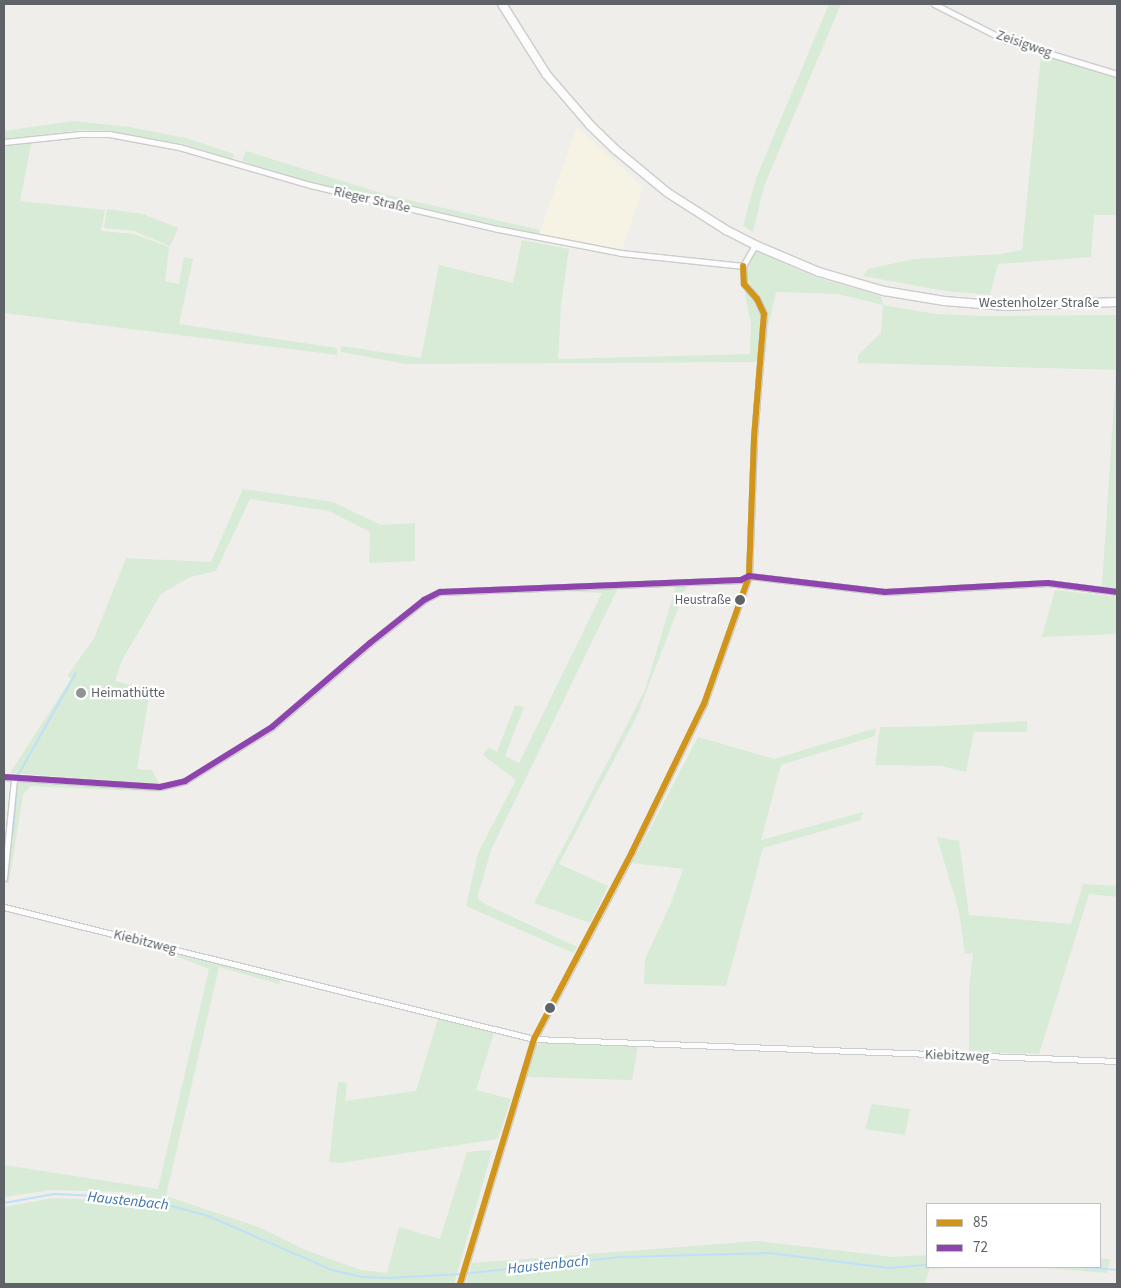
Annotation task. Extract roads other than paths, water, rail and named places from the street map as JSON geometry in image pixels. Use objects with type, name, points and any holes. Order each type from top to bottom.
[{"type":"main road","name":"Westenholzer Straße","points":[[502,4],[546,74],[590,125],[616,150],[668,193],[705,218],[755,245],[819,272],[884,291],[944,301],[1006,306],[1117,302]]},
{"type":"street","name":"Zeisigweg","points":[[934,4],[1005,40],[1117,74]]},
{"type":"street","name":"Rieger Straße","points":[[4,142],[81,134],[109,134],[179,147],[310,185],[498,229],[621,253],[743,266]]},
{"type":"street","points":[[460,1281],[534,1039],[632,852],[704,704],[748,576],[754,438],[764,314],[757,299],[744,284],[743,266],[755,245]]},
{"type":"street","points":[[4,777],[160,787],[185,781],[272,727],[370,643],[424,600],[440,592],[741,580],[748,576],[885,592],[1048,583],[1117,592]]},
{"type":"street","points":[[4,878],[14,779]]},
{"type":"street","name":"Kiebitzweg","points":[[4,907],[534,1039],[1117,1062]]},
{"type":"waterway","points":[[18,775],[76,673]]},
{"type":"waterway","points":[[13,833],[17,783]]},
{"type":"waterway","name":"Haustenbach","points":[[4,1203],[54,1194],[125,1197],[157,1202],[208,1216],[332,1270],[363,1277],[389,1278],[461,1274],[620,1257],[769,1253],[889,1268],[926,1265]]},
{"type":"waterway","name":"Haustenbach","points":[[1095,1268],[1117,1270]]},
{"type":"place","name":"Heustraße","points":[[740,600]]},
{"type":"place","name":"Heimathütte","points":[[81,693]]}]
